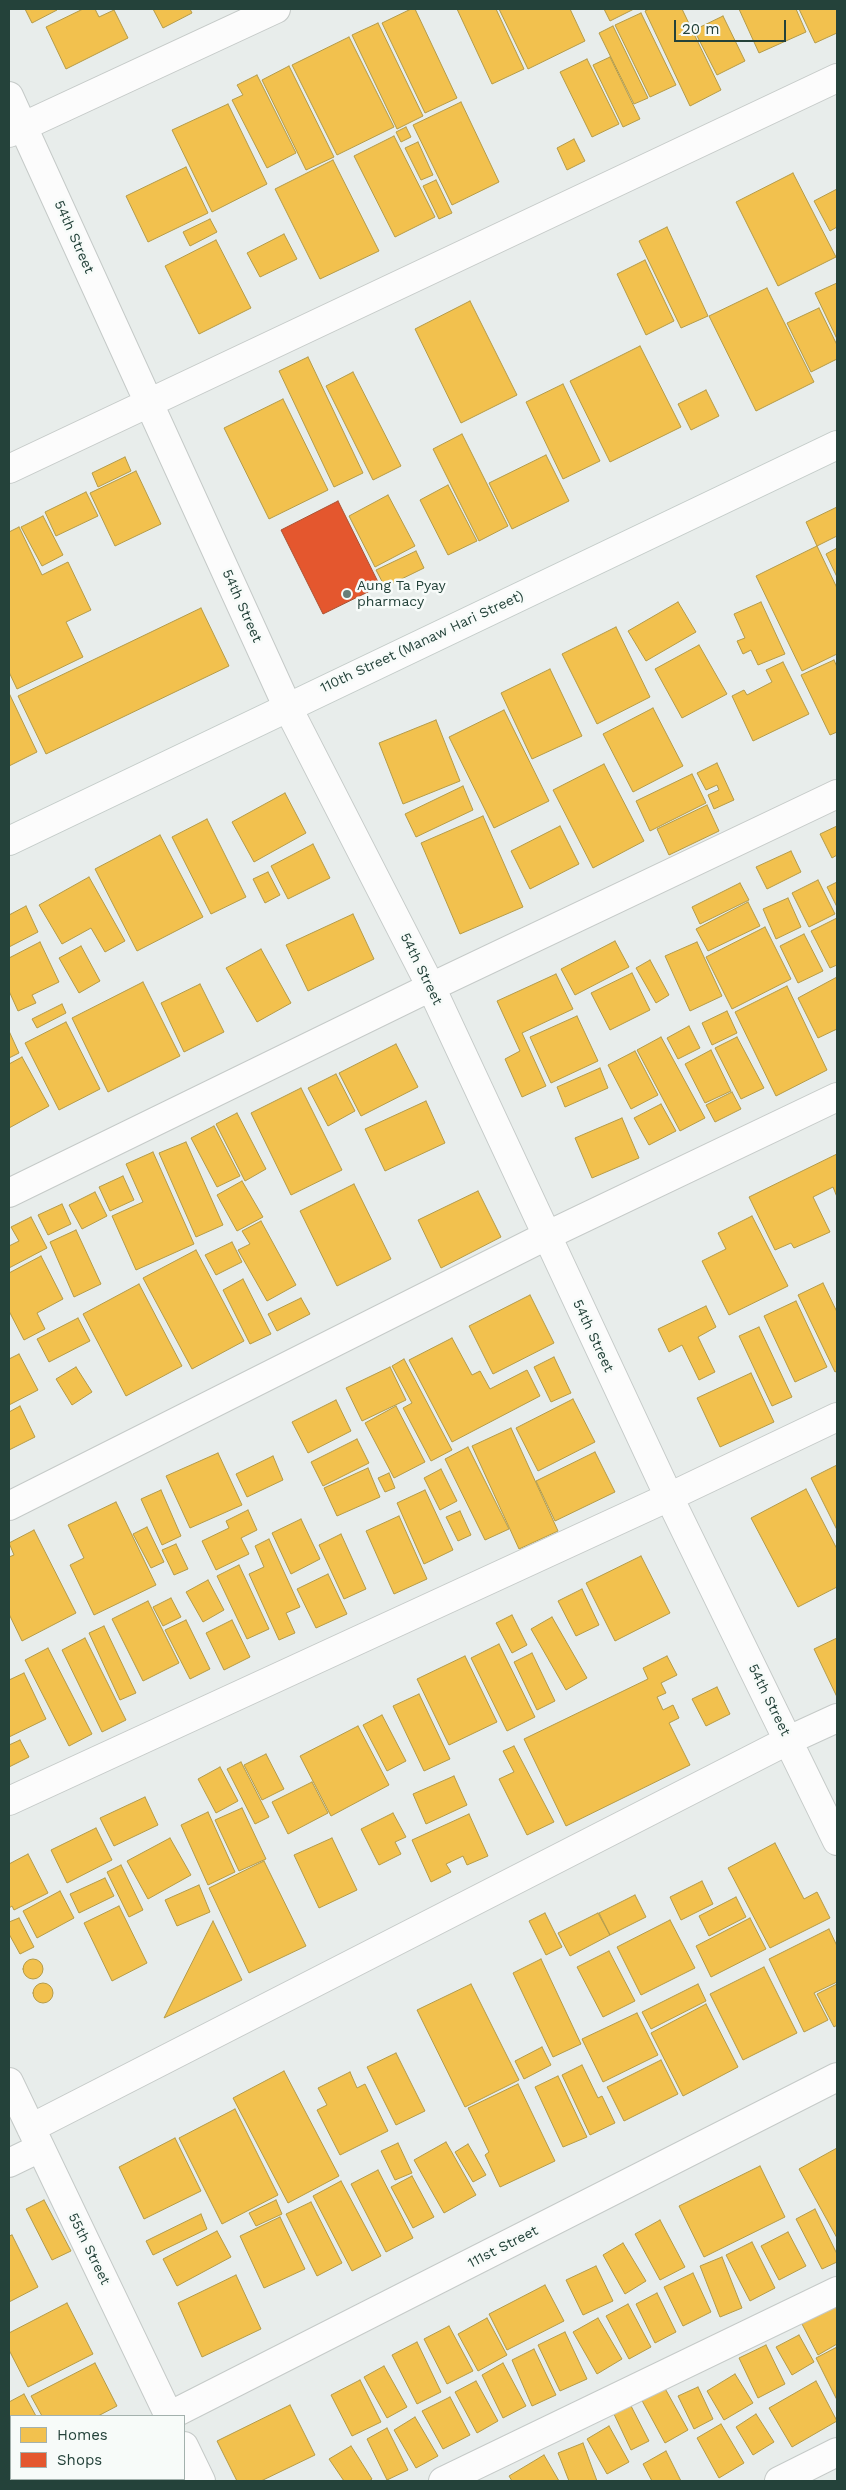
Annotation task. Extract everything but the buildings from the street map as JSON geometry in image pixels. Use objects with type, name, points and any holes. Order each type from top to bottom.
[{"type":"street","points":[[16,130],[276,9]]},
{"type":"street","points":[[9,468],[837,78]]},
{"type":"street","name":"54th Street","points":[[9,96],[16,130],[149,403],[287,706],[431,987],[669,1497],[837,1841]]},
{"type":"street","name":"110th Street (Manaw Hari Street)","points":[[9,841],[287,706],[837,445]]},
{"type":"street","points":[[9,1193],[431,987],[837,794]]},
{"type":"street","points":[[9,1506],[546,1236],[837,1097]]},
{"type":"street","points":[[9,1800],[669,1497],[837,1417]]},
{"type":"street","points":[[9,2163],[36,2138],[789,1740],[837,1718]]},
{"type":"street","name":"111st Street","points":[[171,2415],[837,2077]]},
{"type":"street","name":"55th Street","points":[[9,2082],[169,2415]]},
{"type":"street","points":[[443,2481],[837,2291]]},
{"type":"street","points":[[185,2448],[201,2481]]},
{"type":"street","points":[[779,2481],[837,2452]]},
{"type":"place","name":"Aung Ta Pyay pharmacy","points":[[347,594]]}]
